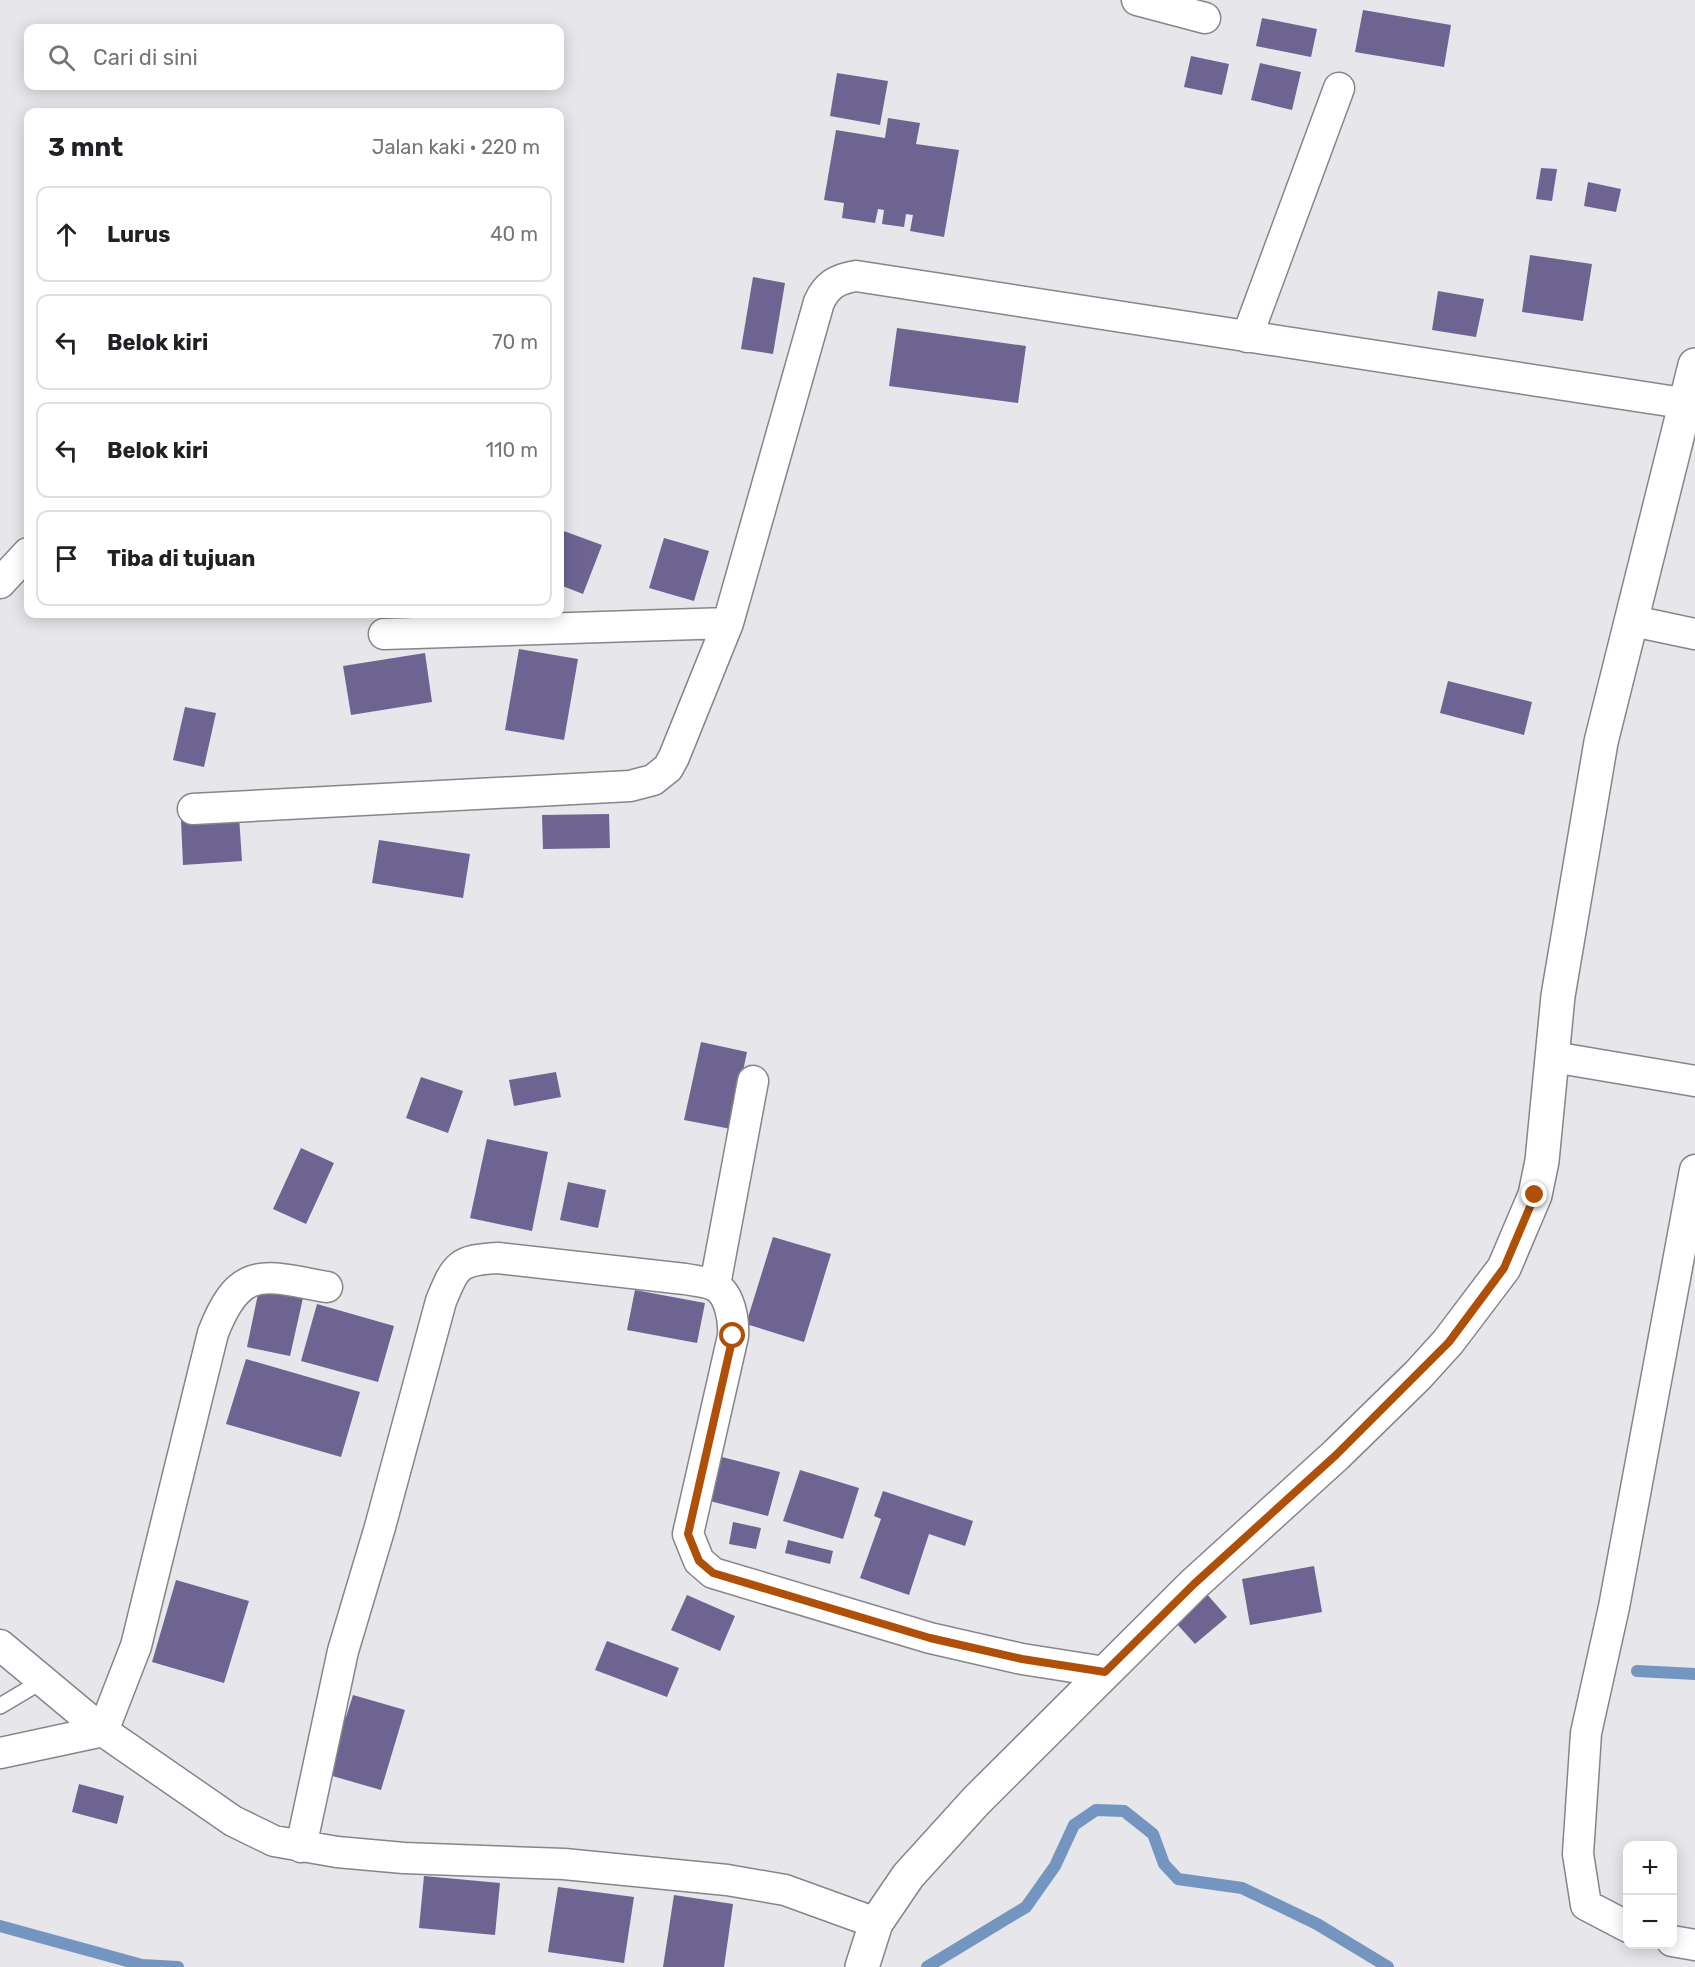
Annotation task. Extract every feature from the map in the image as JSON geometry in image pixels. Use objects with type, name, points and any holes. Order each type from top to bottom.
[{"type":"street","points":[[1137,0],[1205,18]]},
{"type":"street","points":[[1246,337],[1339,87]]},
{"type":"street","points":[[193,809],[630,786],[653,780],[668,768],[728,623],[819,302],[825,290],[834,282],[856,276],[1690,404]]},
{"type":"street","points":[[862,1967],[876,1923],[908,1876],[960,1818],[1194,1584],[1336,1455],[1410,1383],[1449,1342],[1504,1268],[1535,1195],[1548,1119],[1558,996],[1601,742],[1690,404],[1695,365]]},
{"type":"street","points":[[0,583],[24,557]]},
{"type":"street","points":[[1633,621],[1695,634]]},
{"type":"street","points":[[384,634],[728,623]]},
{"type":"street","points":[[1553,1057],[1695,1081]]},
{"type":"street","points":[[715,1285],[753,1081]]},
{"type":"street","points":[[1623,1924],[1586,1905],[1578,1854],[1586,1733],[1614,1606],[1695,1170]]},
{"type":"street","points":[[301,1847],[343,1651],[380,1527],[441,1301],[452,1274],[472,1259],[498,1258],[685,1279],[715,1285],[724,1295],[734,1320],[733,1336],[688,1534],[699,1561],[713,1573],[930,1638],[1022,1659],[1105,1672]]},
{"type":"street","points":[[103,1731],[136,1646],[213,1333],[222,1308],[255,1278],[273,1277],[327,1287]]},
{"type":"street","points":[[0,1645],[103,1731],[233,1821],[274,1841],[301,1847],[404,1858],[564,1864],[726,1880],[785,1890],[876,1923]]},
{"type":"street","points":[[0,1753],[103,1731]]},
{"type":"street","points":[[1677,1942],[1695,1946]]},
{"type":"lane","points":[[0,1706],[42,1681]]},
{"type":"building","points":[[1363,10],[1451,25],[1444,67],[1355,52]]},
{"type":"building","points":[[1262,18],[1317,29],[1311,57],[1256,46]]},
{"type":"building","points":[[1191,56],[1229,64],[1222,95],[1184,87]]},
{"type":"building","points":[[1260,63],[1301,72],[1292,110],[1251,100]]},
{"type":"building","points":[[837,73],[888,81],[880,125],[830,116]]},
{"type":"building","points":[[888,118],[920,123],[916,144],[959,150],[944,237],[910,231],[913,215],[906,214],[904,227],[882,224],[884,210],[878,209],[875,223],[842,218],[844,203],[824,200],[836,130],[885,138]]},
{"type":"building","points":[[1541,168],[1557,169],[1552,201],[1536,199]]},
{"type":"building","points":[[1588,182],[1621,189],[1616,212],[1584,206]]},
{"type":"building","points":[[1530,255],[1592,264],[1583,321],[1522,312]]},
{"type":"building","points":[[753,277],[785,283],[773,354],[741,349]]},
{"type":"building","points":[[1438,291],[1484,299],[1476,337],[1432,330]]},
{"type":"building","points":[[897,328],[1026,346],[1018,403],[889,386]]},
{"type":"building","points":[[564,531],[602,545],[583,594],[564,587]]},
{"type":"building","points":[[664,538],[709,551],[694,601],[649,588]]},
{"type":"building","points":[[519,649],[578,659],[564,740],[505,730]]},
{"type":"building","points":[[425,653],[432,702],[351,715],[343,666]]},
{"type":"building","points":[[1448,681],[1532,702],[1524,735],[1440,713]]},
{"type":"building","points":[[185,707],[216,713],[204,767],[173,760]]},
{"type":"building","points":[[609,814],[610,848],[543,849],[542,815]]},
{"type":"building","points":[[239,816],[242,861],[183,865],[181,819]]},
{"type":"building","points":[[379,840],[470,854],[463,898],[372,883]]},
{"type":"building","points":[[701,1042],[747,1052],[731,1129],[684,1120]]},
{"type":"building","points":[[556,1072],[561,1097],[514,1106],[509,1080]]},
{"type":"building","points":[[421,1077],[463,1091],[448,1133],[406,1118]]},
{"type":"building","points":[[487,1139],[548,1152],[532,1231],[470,1218]]},
{"type":"building","points":[[301,1148],[334,1163],[306,1224],[273,1209]]},
{"type":"building","points":[[568,1182],[606,1190],[598,1228],[560,1220]]},
{"type":"building","points":[[773,1237],[831,1254],[804,1342],[746,1324]]},
{"type":"building","points":[[259,1289],[303,1298],[290,1356],[247,1347]]},
{"type":"building","points":[[635,1290],[705,1303],[697,1343],[627,1330]]},
{"type":"building","points":[[317,1304],[394,1326],[378,1382],[301,1361]]},
{"type":"building","points":[[246,1359],[360,1392],[341,1457],[226,1424]]},
{"type":"building","points":[[718,1456],[780,1472],[768,1516],[706,1500]]},
{"type":"building","points":[[800,1470],[859,1488],[843,1539],[783,1521]]},
{"type":"building","points":[[883,1491],[973,1521],[965,1546],[929,1534],[909,1595],[860,1578],[881,1519],[874,1516]]},
{"type":"building","points":[[733,1522],[761,1528],[756,1549],[729,1544]]},
{"type":"building","points":[[788,1540],[833,1551],[830,1564],[785,1553]]},
{"type":"building","points":[[1314,1566],[1322,1612],[1250,1625],[1242,1579]]},
{"type":"building","points":[[176,1580],[249,1601],[224,1683],[152,1662]]},
{"type":"building","points":[[1198,1584],[1227,1617],[1195,1644],[1166,1612]]},
{"type":"building","points":[[687,1595],[735,1616],[720,1651],[671,1630]]},
{"type":"building","points":[[607,1641],[679,1668],[667,1697],[595,1670]]},
{"type":"building","points":[[353,1695],[405,1710],[381,1790],[329,1775],[332,1713],[346,1717]]},
{"type":"building","points":[[79,1784],[124,1796],[117,1824],[72,1812]]},
{"type":"building","points":[[424,1876],[500,1883],[495,1935],[419,1928]]},
{"type":"building","points":[[558,1887],[634,1897],[624,1963],[548,1952]]},
{"type":"building","points":[[674,1895],[733,1904],[724,1967],[663,1967]]},
{"type":"waterway","points":[[1637,1671],[1695,1674]]},
{"type":"waterway","points":[[927,1967],[1026,1907],[1055,1866],[1074,1825],[1096,1810],[1124,1811],[1153,1834],[1164,1864],[1178,1879],[1242,1888],[1317,1924],[1388,1967]]},
{"type":"waterway","points":[[0,1926],[142,1965],[178,1967]]},
{"type":"route","points":[[733,1336],[688,1534],[688,1539],[699,1561],[713,1573],[930,1638],[1022,1659],[1105,1672],[1194,1584],[1336,1455],[1449,1342],[1504,1268],[1535,1195]]}]
